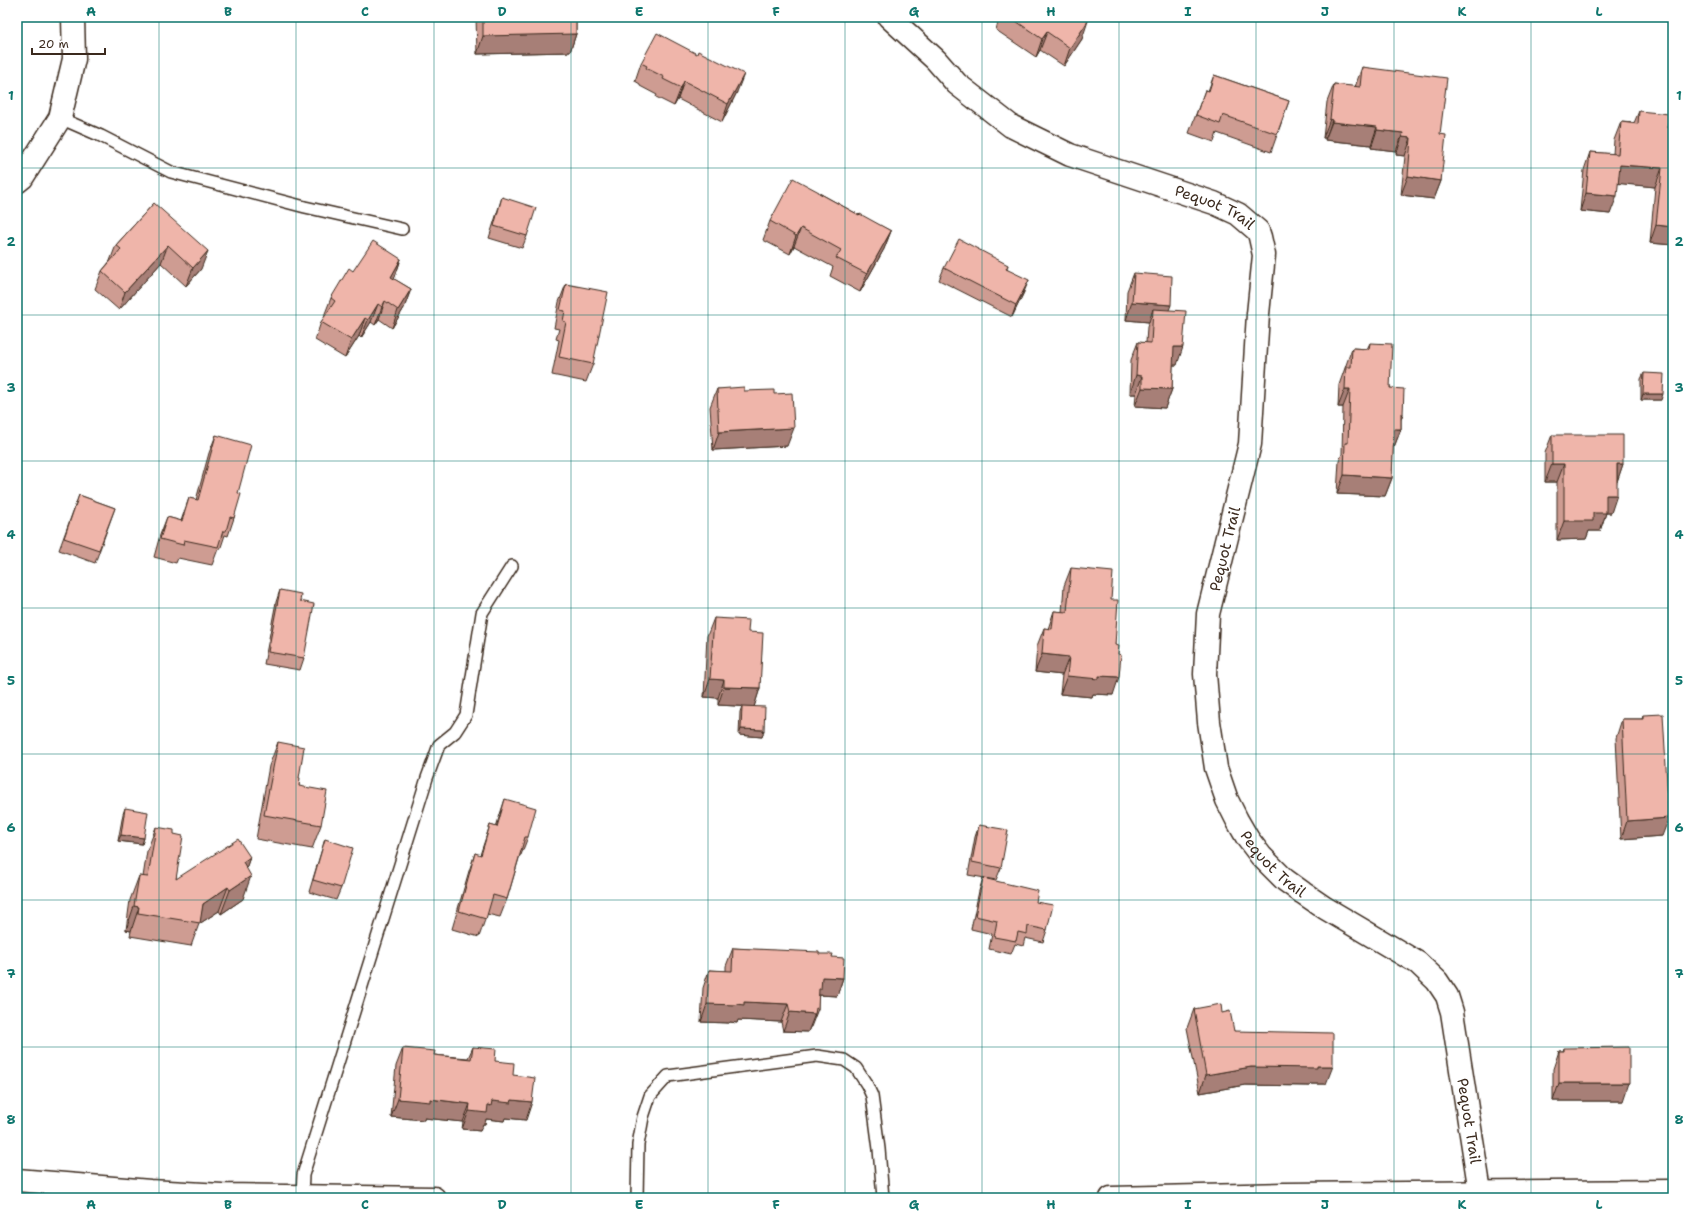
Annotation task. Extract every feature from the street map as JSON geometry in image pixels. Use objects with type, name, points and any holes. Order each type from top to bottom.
[{"type":"street","points":[[17,182],[22,178],[60,118],[74,59],[73,17]]},
{"type":"street","name":"Pequot Trail","points":[[889,17],[936,60],[957,84],[1010,126],[1070,155],[1214,203],[1238,214],[1258,231],[1264,255],[1258,314],[1250,444],[1208,614],[1205,674],[1209,722],[1216,768],[1227,800],[1248,839],[1261,856],[1285,880],[1325,908],[1418,963],[1437,981],[1447,996],[1452,1012],[1480,1192]]},
{"type":"street","points":[[17,1180],[158,1192],[434,1198]]},
{"type":"street","points":[[1111,1198],[1480,1192],[1673,1191]]},
{"type":"lane","points":[[60,118],[101,136],[171,172],[305,207],[402,230]]},
{"type":"lane","points":[[302,1196],[303,1175],[427,778],[439,745],[455,732],[466,715],[482,613],[512,566]]},
{"type":"lane","points":[[637,1198],[638,1145],[643,1117],[650,1096],[668,1076],[817,1056],[844,1060],[856,1068],[867,1085],[872,1096],[879,1149],[883,1198]]},
{"type":"building","points":[[483,17],[577,17],[576,34],[483,36]]},
{"type":"building","points":[[1010,17],[1082,17],[1088,21],[1070,48],[1047,32],[1042,39]]},
{"type":"building","points":[[657,33],[697,54],[698,51],[744,74],[728,104],[684,81],[681,88],[663,79],[664,77],[646,68],[647,66],[641,63]]},
{"type":"building","points":[[1362,67],[1447,78],[1440,134],[1446,135],[1441,181],[1408,176],[1411,138],[1402,137],[1403,133],[1377,130],[1377,127],[1332,122],[1330,119],[1334,84],[1360,87]]},
{"type":"building","points":[[1214,75],[1289,101],[1277,134],[1223,115],[1220,124],[1196,115],[1205,90],[1209,91]]},
{"type":"building","points":[[1639,111],[1669,114],[1668,128],[1673,128],[1673,227],[1656,225],[1662,168],[1620,165],[1617,196],[1586,193],[1590,152],[1618,154],[1621,122],[1638,124]]},
{"type":"building","points":[[793,178],[891,231],[867,274],[836,258],[841,250],[801,228],[796,236],[770,221]]},
{"type":"building","points":[[502,197],[536,208],[527,236],[494,226]]},
{"type":"building","points":[[154,203],[208,251],[193,268],[168,245],[125,292],[102,271],[121,249],[116,245]]},
{"type":"building","points":[[959,239],[1008,265],[1006,269],[1029,280],[1016,305],[944,268]]},
{"type":"building","points":[[373,241],[401,259],[391,277],[411,289],[398,310],[385,301],[382,307],[378,304],[368,320],[365,318],[351,340],[321,322],[335,301],[331,298],[349,268],[353,271]]},
{"type":"building","points":[[1134,273],[1172,276],[1171,305],[1132,302]]},
{"type":"building","points":[[566,284],[608,292],[593,364],[559,357],[566,322],[563,321],[565,311],[560,310]]},
{"type":"building","points":[[1153,309],[1186,311],[1183,347],[1174,347],[1172,389],[1142,388],[1142,376],[1136,375],[1138,342],[1151,343]]},
{"type":"building","points":[[1370,343],[1392,344],[1390,388],[1404,389],[1401,429],[1394,429],[1392,478],[1344,475],[1345,443],[1348,443],[1350,389],[1345,389],[1346,367],[1351,367],[1352,348],[1369,349]]},
{"type":"building","points":[[1644,373],[1664,374],[1663,394],[1643,394]]},
{"type":"building","points":[[744,387],[744,391],[774,390],[774,394],[792,393],[794,428],[719,432],[717,389]]},
{"type":"building","points":[[216,435],[251,445],[238,493],[241,494],[234,518],[230,517],[226,531],[223,531],[218,547],[184,540],[183,545],[160,539],[167,517],[182,521],[189,498],[198,500]]},
{"type":"building","points":[[1552,435],[1623,435],[1623,464],[1617,464],[1617,495],[1606,495],[1606,513],[1593,513],[1593,521],[1564,521],[1564,464],[1552,464]]},
{"type":"building","points":[[79,495],[115,508],[99,550],[64,538]]},
{"type":"building","points":[[1071,568],[1113,572],[1111,600],[1118,600],[1115,645],[1119,646],[1118,654],[1121,655],[1119,677],[1099,676],[1099,679],[1067,676],[1069,657],[1042,654],[1044,628],[1052,629],[1054,611],[1067,612]]},
{"type":"building","points":[[280,590],[301,594],[300,601],[314,604],[304,658],[268,652]]},
{"type":"building","points":[[714,618],[749,620],[748,632],[763,633],[760,688],[724,687],[724,680],[710,679]]},
{"type":"building","points":[[742,706],[765,707],[764,730],[741,729]]},
{"type":"building","points":[[1663,714],[1669,818],[1627,821],[1622,719],[1643,719],[1643,715]]},
{"type":"building","points":[[278,742],[304,747],[299,786],[327,791],[321,825],[264,815]]},
{"type":"building","points":[[505,799],[536,808],[528,837],[525,837],[507,899],[493,895],[486,919],[459,911],[475,853],[481,855],[490,825],[497,827]]},
{"type":"building","points":[[125,808],[148,812],[144,838],[121,835]]},
{"type":"building","points":[[979,825],[1008,830],[1001,868],[972,862]]},
{"type":"building","points":[[156,827],[174,830],[174,834],[183,836],[176,879],[238,839],[250,857],[243,862],[251,876],[230,890],[228,887],[203,904],[200,923],[138,913],[139,907],[134,906],[139,876],[148,877]]},
{"type":"building","points":[[325,839],[353,848],[341,888],[313,880]]},
{"type":"building","points":[[983,878],[1038,891],[1036,902],[1053,905],[1047,930],[1028,926],[1027,934],[1018,932],[1016,941],[994,937],[997,921],[975,916]]},
{"type":"building","points":[[733,948],[833,954],[832,957],[844,958],[843,978],[822,977],[821,989],[819,989],[818,1009],[816,1008],[815,1014],[790,1012],[788,1004],[744,1002],[744,1005],[707,1004],[709,970],[732,971]]},
{"type":"building","points":[[1221,1004],[1222,1013],[1230,1011],[1234,1031],[1333,1033],[1333,1066],[1317,1066],[1317,1068],[1251,1067],[1206,1075],[1194,1009]]},
{"type":"building","points":[[473,1047],[496,1049],[495,1061],[514,1063],[513,1075],[535,1078],[532,1102],[512,1100],[511,1103],[492,1101],[491,1106],[488,1105],[487,1113],[469,1111],[470,1104],[430,1099],[430,1102],[398,1099],[403,1048],[435,1051],[434,1055],[471,1059]]},
{"type":"building","points":[[1629,1047],[1629,1083],[1559,1083],[1559,1051],[1564,1051],[1564,1048]]}]
